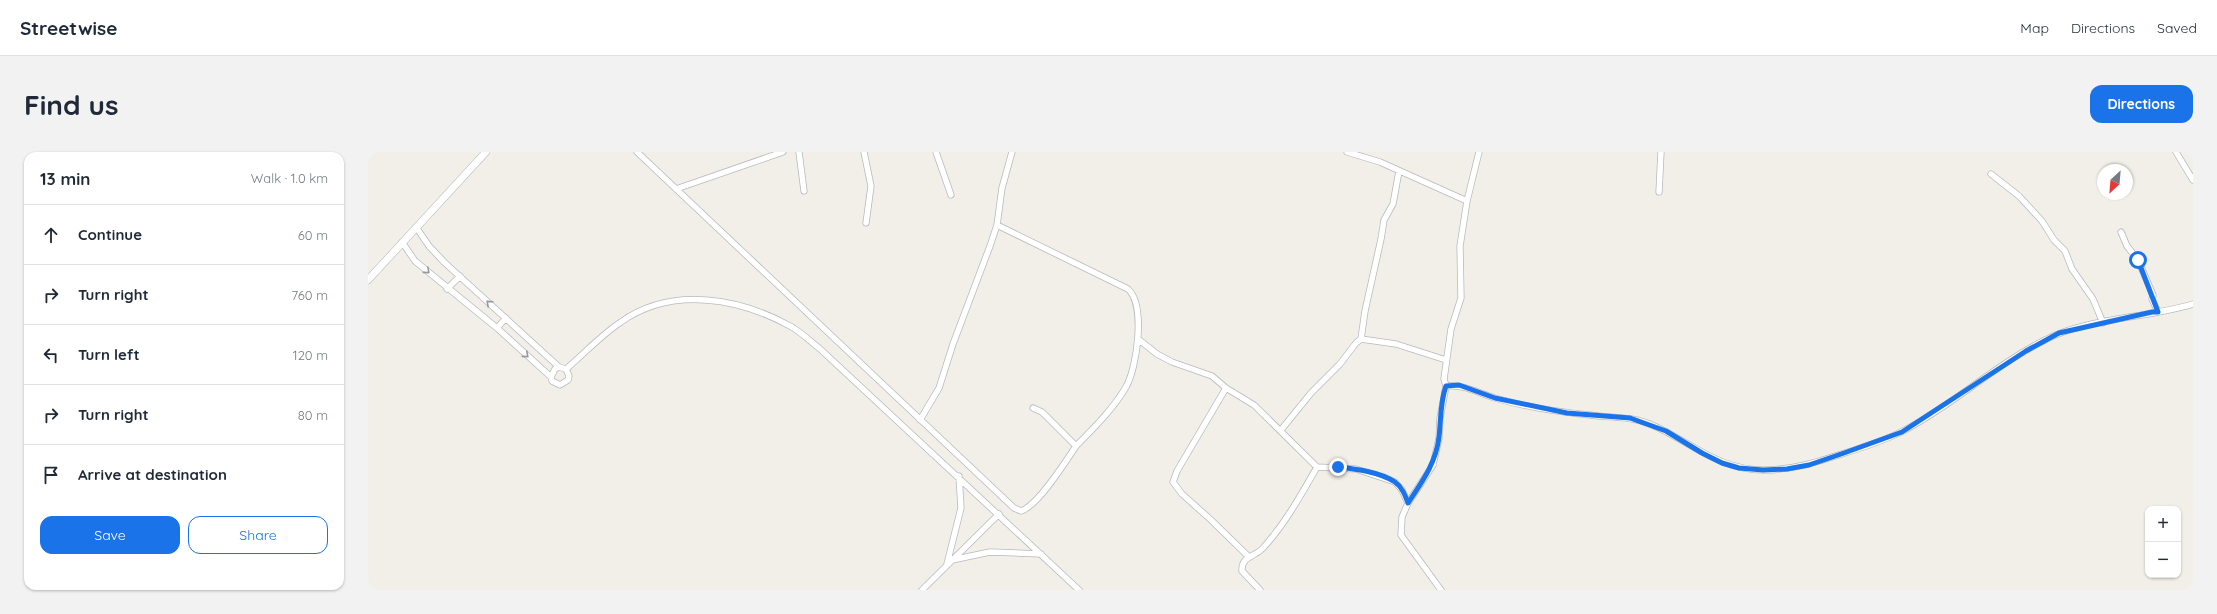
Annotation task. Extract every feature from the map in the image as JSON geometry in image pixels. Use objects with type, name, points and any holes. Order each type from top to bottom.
[{"type":"street","points":[[368,280],[416,226],[486,152]]},
{"type":"street","points":[[637,152],[920,420],[1018,510],[1025,510],[1030,507],[1055,476],[1076,446],[1101,420],[1126,386],[1138,339],[1135,299],[1128,290],[997,225]]},
{"type":"street","points":[[676,189],[783,152]]},
{"type":"street","points":[[800,152],[804,191]]},
{"type":"street","points":[[864,152],[871,186],[866,223]]},
{"type":"street","points":[[936,152],[951,195]]},
{"type":"street","points":[[920,420],[939,388],[997,225],[1002,188],[1012,152]]},
{"type":"street","points":[[1347,152],[1380,162],[1467,201]]},
{"type":"street","points":[[1441,590],[1401,535],[1402,517],[1408,503],[1433,465],[1439,438],[1440,418],[1446,386],[1444,379],[1446,360],[1451,329],[1461,298],[1460,246],[1467,201],[1479,152]]},
{"type":"street","points":[[1659,192],[1661,152]]},
{"type":"street","points":[[2176,152],[2193,180]]},
{"type":"street","points":[[1281,430],[1311,393],[1340,364],[1356,343],[1361,339],[1365,312],[1382,239],[1384,220],[1394,204],[1399,171]]},
{"type":"street","points":[[1991,174],[2020,196],[2042,221],[2054,240],[2065,251],[2072,269],[2093,299],[2103,323]]},
{"type":"street","points":[[416,226],[429,246],[460,276],[559,367],[566,369]]},
{"type":"street","points":[[2121,232],[2126,246],[2138,260],[2158,312]]},
{"type":"street","points":[[402,242],[415,261],[497,328],[551,377],[556,384],[565,384],[569,376],[566,369]]},
{"type":"street","points":[[448,289],[460,276]]},
{"type":"street","points":[[566,369],[620,322],[639,311],[665,303],[695,299],[717,300],[738,304],[791,326],[855,380],[1079,590]]},
{"type":"street","points":[[1446,386],[1459,385],[1495,398],[1567,413],[1630,418],[1666,431],[1702,453],[1722,463],[1739,468],[1763,470],[1787,469],[1809,465],[1902,432],[2044,340],[2059,333],[2193,304]]},
{"type":"street","points":[[497,328],[506,318]]},
{"type":"street","points":[[1138,339],[1148,348],[1167,359],[1212,376],[1226,388],[1254,405],[1318,467],[1356,469],[1395,482],[1402,490],[1408,503]]},
{"type":"street","points":[[1361,339],[1396,344],[1446,360]]},
{"type":"street","points":[[551,377],[552,372],[559,367]]},
{"type":"street","points":[[1226,388],[1177,471],[1173,482],[1182,494],[1248,556]]},
{"type":"street","points":[[1033,408],[1042,412],[1076,446]]},
{"type":"street","points":[[1260,590],[1242,571],[1242,566],[1248,556],[1260,551],[1272,538],[1296,505],[1318,467]]},
{"type":"street","points":[[949,563],[960,514],[958,476]]},
{"type":"street","points":[[922,590],[999,514]]},
{"type":"street","points":[[949,563],[990,552],[1041,554]]},
{"type":"route","points":[[1338,467],[1356,469],[1395,482],[1402,490],[1408,503],[1433,465],[1439,438],[1444,389],[1446,386],[1459,385],[1495,398],[1567,413],[1630,418],[1666,431],[1702,453],[1722,463],[1739,468],[1763,470],[1787,469],[1809,465],[1879,442],[1902,432],[1935,412],[2026,351],[2059,333],[2152,312],[2158,312],[2152,299],[2153,295],[2138,260]]}]
